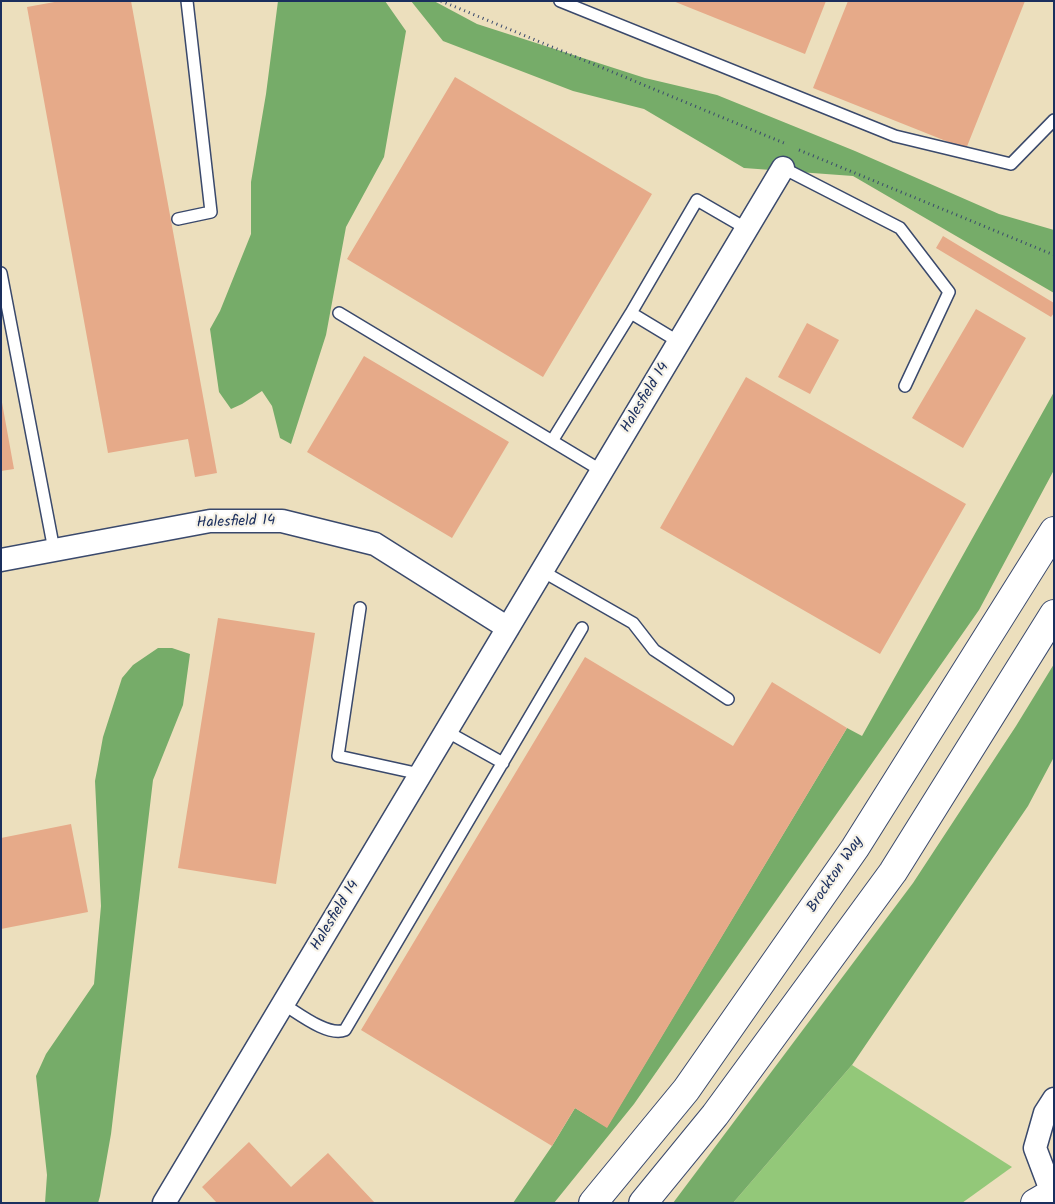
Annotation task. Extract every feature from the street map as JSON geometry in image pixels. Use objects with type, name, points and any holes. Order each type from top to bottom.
[{"type":"highway","name":"Brockton Way","points":[[593,1203],[686,1090],[855,848],[1054,531]]},
{"type":"highway","points":[[643,1203],[715,1114],[893,872],[1054,614]]},
{"type":"street","name":"Halesfield 14","points":[[164,1203],[784,168]]},
{"type":"street","name":"Halesfield 14","points":[[1,560],[210,521],[282,521],[375,544],[508,628]]},
{"type":"street","points":[[1047,1196],[1035,1148],[1045,1113],[1054,1099]]},
{"type":"lane","points":[[178,219],[211,212],[187,1]]},
{"type":"lane","points":[[560,1],[895,136],[1011,164],[1054,120]]},
{"type":"lane","points":[[784,168],[900,228],[949,292],[905,386]]},
{"type":"lane","points":[[552,441],[631,313],[697,200],[747,229]]},
{"type":"lane","points":[[1,273],[54,550]]},
{"type":"lane","points":[[339,313],[602,471]]},
{"type":"lane","points":[[631,313],[679,342]]},
{"type":"lane","points":[[542,571],[634,624],[654,650],[728,699]]},
{"type":"lane","points":[[360,608],[338,756],[420,774]]},
{"type":"lane","points":[[283,1004],[327,1030],[339,1032],[346,1030],[582,628]]},
{"type":"lane","points":[[446,731],[503,763]]},
{"type":"path","points":[[441,1],[1054,255]]},
{"type":"green space","points":[[278,1],[385,1],[406,31],[384,157],[346,227],[326,335],[291,444],[280,438],[272,406],[262,391],[231,409],[219,392],[210,329],[220,311],[251,234],[251,182],[266,94]]},
{"type":"green space","points":[[411,1],[434,1],[477,24],[645,78],[717,95],[855,151],[999,214],[1054,230],[1054,293],[853,176],[744,168],[644,109],[573,91],[443,41]]},
{"type":"green space","points":[[1054,392],[1054,470],[979,610],[634,1104],[554,1203],[513,1203],[552,1146],[575,1108],[607,1127],[847,728],[862,736]]},
{"type":"green space","points":[[158,648],[172,648],[190,654],[183,705],[153,780],[111,1134],[100,1196],[98,1203],[45,1203],[47,1175],[36,1076],[46,1054],[94,984],[101,906],[95,781],[103,737],[122,678],[133,665]]},
{"type":"green space","points":[[1054,664],[1054,757],[1028,806],[852,1065],[733,1203],[673,1203],[913,883],[1016,726]]},
{"type":"green space","points":[[852,1065],[1012,1167],[962,1203],[733,1203]]},
{"type":"building","points":[[60,1],[131,1],[217,473],[195,477],[188,439],[108,453],[27,7]]},
{"type":"building","points":[[673,1],[826,1],[805,54]]},
{"type":"building","points":[[848,1],[1025,1],[966,149],[813,88]]},
{"type":"building","points":[[455,77],[652,194],[543,377],[347,259]]},
{"type":"building","points":[[943,236],[1054,303],[1054,313],[1051,317],[936,248]]},
{"type":"building","points":[[976,309],[1026,338],[963,448],[912,418]]},
{"type":"building","points":[[807,323],[839,340],[810,394],[778,377]]},
{"type":"building","points":[[364,356],[509,442],[452,538],[307,452]]},
{"type":"building","points":[[746,377],[966,504],[880,654],[660,528]]},
{"type":"building","points":[[1,397],[14,469],[1,471]]},
{"type":"building","points":[[218,618],[315,633],[276,884],[178,868]]},
{"type":"building","points":[[585,657],[733,746],[772,682],[847,728],[607,1128],[575,1108],[552,1146],[361,1030]]},
{"type":"building","points":[[71,824],[88,912],[1,929],[1,838]]},
{"type":"building","points":[[249,1142],[291,1187],[328,1153],[375,1203],[217,1203],[202,1187]]}]
